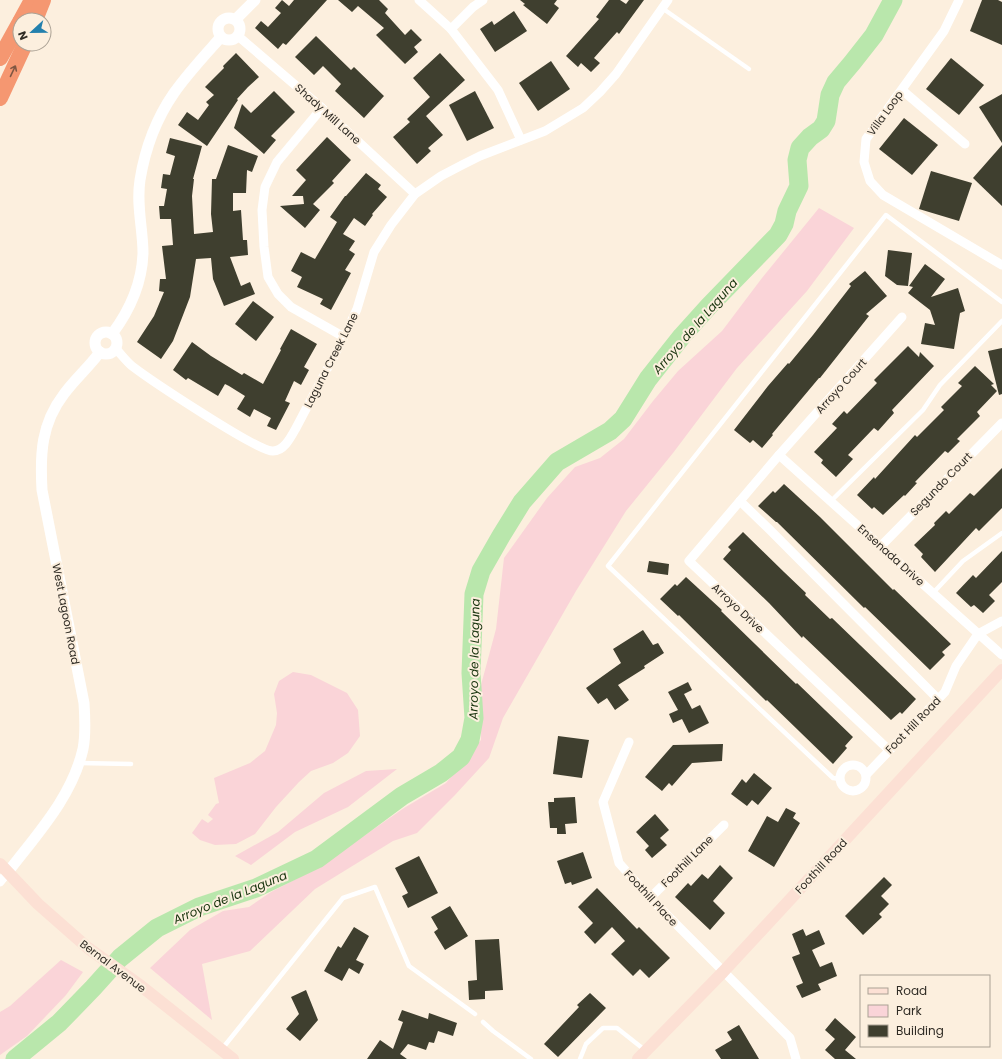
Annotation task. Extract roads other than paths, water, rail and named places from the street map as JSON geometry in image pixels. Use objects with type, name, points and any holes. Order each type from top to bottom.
[{"type":"highway","points":[[25,12],[32,0]]},
{"type":"highway","points":[[38,12],[43,0]]},
{"type":"highway","points":[[0,58],[12,36]]},
{"type":"highway","points":[[0,98],[21,52]]},
{"type":"main road","name":"Foothill Road","points":[[642,1055],[724,972],[1002,670]]},
{"type":"main road","name":"Bernal Avenue","points":[[4,868],[38,904],[88,948],[141,986],[233,1059]]},
{"type":"street","points":[[236,20],[255,0]]},
{"type":"street","points":[[419,0],[451,29],[498,90],[522,140]]},
{"type":"street","points":[[451,29],[482,0]]},
{"type":"street","name":"Laguna Creek Lane","points":[[115,348],[130,365],[170,392],[252,443],[264,449],[273,451],[282,447],[288,442],[344,337],[357,309],[374,252],[391,225],[415,194],[441,176],[462,165],[480,156],[545,131],[583,108],[616,74],[668,0]]},
{"type":"street","name":"Villa Loop","points":[[959,0],[944,31],[866,139],[864,162],[870,181],[883,195],[1002,266]]},
{"type":"street","points":[[229,17],[236,20],[241,27],[238,36],[232,40],[227,40],[221,37],[218,29],[221,20],[229,17]]},
{"type":"street","name":"Shady Mill Lane","points":[[238,36],[322,108],[415,194]]},
{"type":"street","points":[[112,334],[121,323],[133,301],[140,278],[143,253],[139,204],[140,182],[145,157],[152,134],[174,93],[221,37]]},
{"type":"street","points":[[902,90],[965,144]]},
{"type":"street","points":[[322,108],[277,162],[265,186],[262,210],[264,247],[268,277],[278,294],[291,308],[344,337]]},
{"type":"street","name":"Arroyo Court","points":[[779,455],[902,317]]},
{"type":"street","points":[[107,332],[112,334],[116,340],[115,348],[108,354],[100,352],[95,345],[98,335],[107,332]]},
{"type":"street","name":"West Lagoon Road","points":[[4,868],[68,789],[79,763],[83,748],[85,728],[84,703],[42,490],[40,464],[42,441],[50,416],[63,394],[100,352]]},
{"type":"street","name":"Segundo Court","points":[[881,546],[1002,423]]},
{"type":"street","name":"Arroyo Drive","points":[[779,455],[689,561],[889,750]]},
{"type":"street","name":"Ensenada Drive","points":[[779,455],[1002,655]]},
{"type":"street","points":[[740,501],[938,699]]},
{"type":"street","name":"Foot Hill Road","points":[[840,779],[840,783],[845,790],[858,791],[865,784],[866,774],[945,692],[956,666],[978,634],[1002,621]]},
{"type":"street","name":"Foothill Place","points":[[629,742],[603,802],[619,863],[650,898],[790,1038],[796,1059]]},
{"type":"street","points":[[840,779],[840,773],[850,765],[858,766],[866,774]]},
{"type":"street","name":"Foothill Lane","points":[[650,898],[724,825]]},
{"type":"street","points":[[0,882],[4,868]]},
{"type":"lane","points":[[662,8],[749,69]]},
{"type":"lane","points":[[840,779],[833,778],[608,566],[886,215],[1002,302]]},
{"type":"lane","points":[[831,501],[923,410],[940,385],[1002,321]]},
{"type":"lane","points":[[933,593],[963,561],[1002,533]]},
{"type":"lane","points":[[79,763],[131,764]]},
{"type":"lane","points":[[221,1050],[344,898],[375,887],[408,966],[475,1014]]},
{"type":"lane","points":[[483,1022],[531,1059]]},
{"type":"lane","points":[[580,1059],[586,1044],[603,1028],[617,1028],[642,1055]]},
{"type":"waterway","name":"Arroyo de la Laguna","points":[[15,1059],[59,1023],[120,958],[157,928],[199,907],[256,888],[317,859],[402,796],[441,773],[461,757],[470,740],[474,718],[471,673],[474,594],[481,571],[522,502],[557,462],[610,431],[623,419],[648,379],[682,336],[778,235],[799,186],[797,160],[800,148],[810,137],[821,129],[826,121],[830,95],[836,82],[874,35],[893,0]]}]
